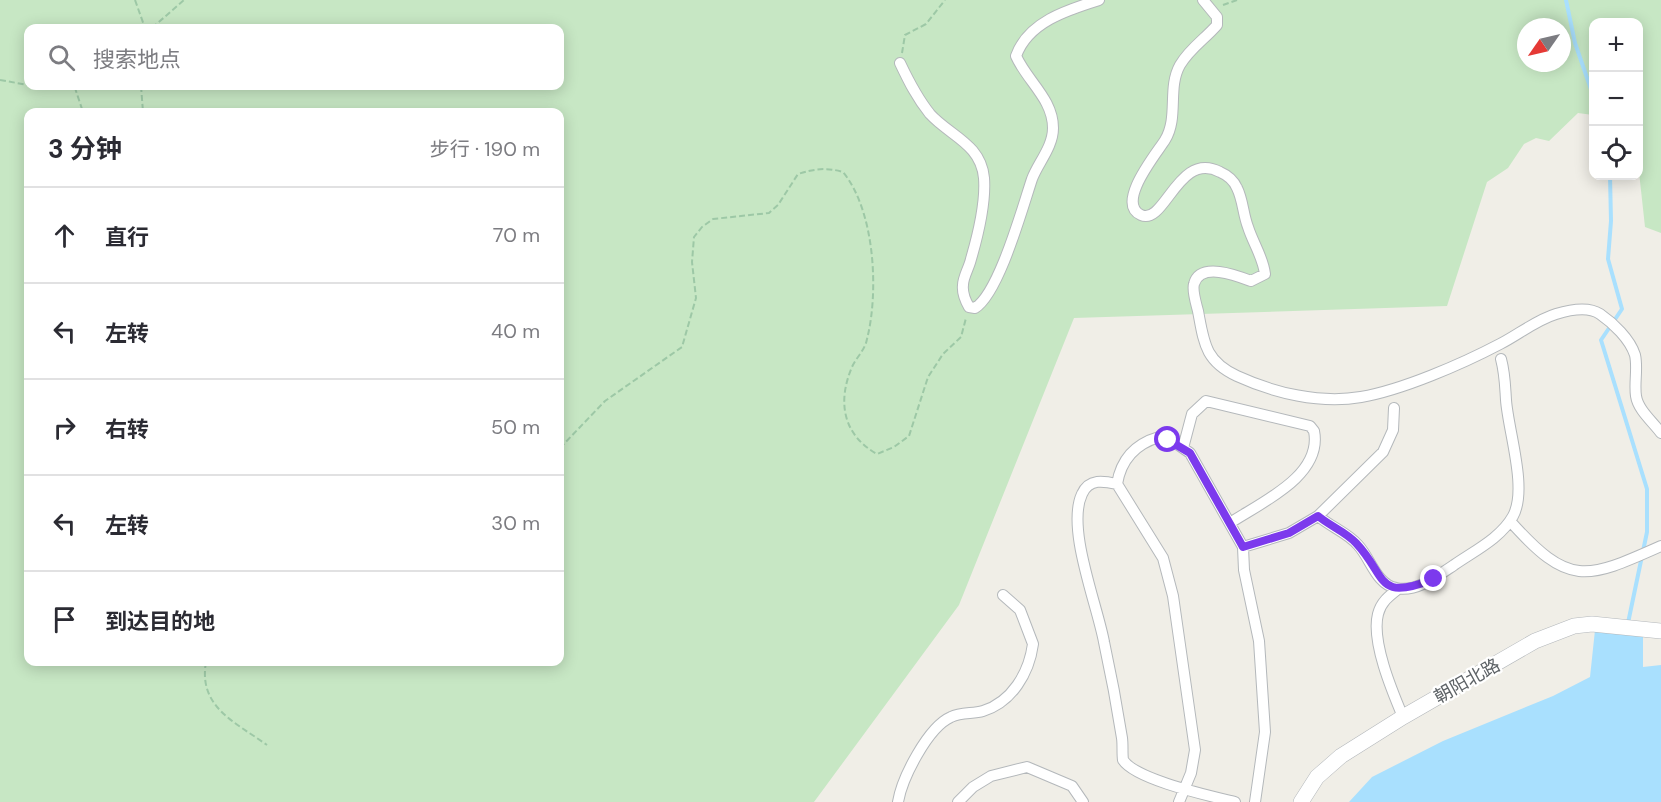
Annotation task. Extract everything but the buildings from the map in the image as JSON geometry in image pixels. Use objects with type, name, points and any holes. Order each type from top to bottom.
[{"type":"main road","name":"朝阳北路","points":[[1301,802],[1317,777],[1341,756],[1403,717],[1535,641],[1574,626],[1607,625],[1660,631]]},
{"type":"street","points":[[900,63],[916,98],[933,117],[971,146],[980,161],[984,178],[980,220],[963,285],[965,300],[969,307],[975,308],[982,303],[999,272],[1053,129],[1046,100],[1028,78],[1016,56],[1020,45],[1028,34],[1044,23],[1099,0]]},
{"type":"street","points":[[1207,4],[1216,17],[1217,25],[1196,43],[1179,67],[1173,83],[1173,119],[1166,138],[1143,169],[1132,204],[1142,216],[1150,216],[1158,210],[1177,183],[1191,172],[1205,169],[1215,169],[1226,175],[1236,186],[1247,225],[1264,264],[1265,274],[1251,281],[1224,272],[1206,273],[1198,278],[1194,285],[1204,343],[1211,358],[1225,370],[1260,386],[1298,395],[1332,399],[1359,397],[1383,392],[1479,354],[1554,314],[1591,310],[1600,314],[1620,332],[1635,355],[1636,397],[1644,412],[1661,433]]},
{"type":"street","points":[[1318,516],[1350,537],[1364,552],[1380,579],[1398,589],[1434,579],[1497,536],[1510,521],[1518,495],[1502,359]]},
{"type":"street","points":[[1184,448],[1192,414],[1206,401],[1310,426],[1314,431],[1316,437],[1310,458],[1298,477],[1230,523]]},
{"type":"street","points":[[1243,547],[1289,533],[1318,516],[1383,452],[1393,430],[1394,408]]},
{"type":"street","points":[[1179,802],[1191,773],[1195,750],[1173,596],[1157,546],[1117,484],[1119,470],[1126,458],[1143,443],[1159,437],[1184,448],[1196,462],[1243,547],[1244,570],[1258,640],[1265,732],[1255,802]]},
{"type":"street","points":[[1117,484],[1095,481],[1087,485],[1081,495],[1078,538],[1103,634],[1122,740],[1123,760],[1130,767],[1184,790],[1235,802]]},
{"type":"street","points":[[1510,521],[1539,552],[1558,566],[1583,571],[1602,570],[1624,563],[1661,546]]},
{"type":"street","points":[[1398,589],[1383,602],[1377,621],[1385,676],[1403,717]]},
{"type":"street","points":[[898,802],[920,752],[933,730],[950,717],[993,707],[1005,699],[1020,680],[1033,644],[1020,610],[1004,595]]},
{"type":"street","points":[[958,802],[973,787],[991,776],[1027,766],[1072,786],[1083,802]]},
{"type":"path","points":[[135,0],[144,24]]},
{"type":"path","points":[[157,24],[184,0]]},
{"type":"path","points":[[900,63],[905,35],[926,24],[945,0]]},
{"type":"path","points":[[1207,4],[1238,0]]},
{"type":"path","points":[[0,81],[24,84]]},
{"type":"path","points":[[76,90],[82,108]]},
{"type":"path","points":[[141,90],[143,108]]},
{"type":"path","points":[[564,444],[605,401],[682,347],[696,298],[692,262],[694,237],[702,227],[713,219],[769,213],[778,205],[798,174],[815,169],[832,169],[843,172],[857,197],[866,225],[875,285],[867,342],[852,366],[845,388],[844,406],[850,428],[862,445],[877,454],[894,447],[909,436],[928,377],[943,354],[961,337],[969,307]]},
{"type":"path","points":[[205,666],[206,691],[213,704],[267,744]]},
{"type":"green space","points":[[0,0],[1661,0],[1661,233],[1645,227],[1640,180],[1643,180],[1643,18],[1589,18],[1589,114],[1578,113],[1549,141],[1536,138],[1524,144],[1508,168],[1487,182],[1447,306],[1074,318],[959,605],[814,802],[0,802]]},
{"type":"water","points":[[1595,630],[1643,634],[1643,667],[1661,665],[1661,802],[1349,802],[1372,777],[1443,741],[1553,696],[1590,677]]},
{"type":"waterway","points":[[1566,0],[1575,43],[1589,84]]},
{"type":"waterway","points":[[1610,180],[1611,221],[1608,259],[1622,309],[1601,340],[1647,489],[1647,532],[1628,623]]},
{"type":"route","points":[[1168,440],[1190,453],[1243,547],[1299,529],[1318,516],[1358,544],[1380,579],[1388,585],[1398,589],[1408,588],[1434,579]]}]
